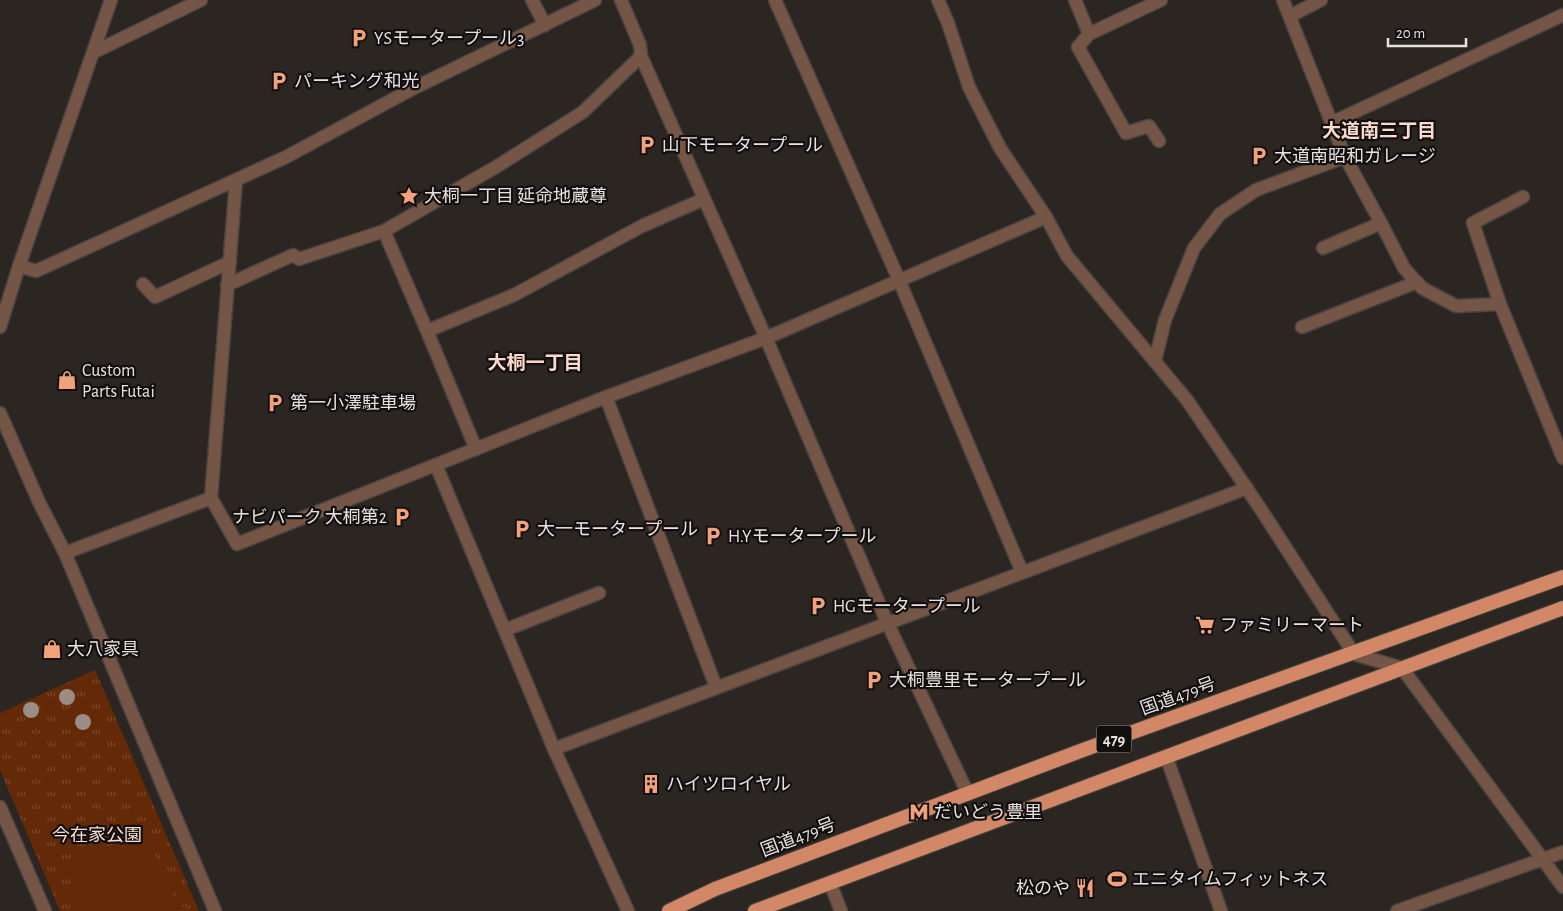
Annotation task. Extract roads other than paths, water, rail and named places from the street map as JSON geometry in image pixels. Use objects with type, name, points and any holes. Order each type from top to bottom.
[{"type":"highway","name":"国道479号","points":[[669,911],[715,889],[1083,750],[1354,654],[1482,605],[1563,577]]},
{"type":"highway","name":"479","points":[[755,911],[1563,608]]},
{"type":"street","points":[[0,327],[18,266],[111,0]]},
{"type":"street","points":[[94,52],[201,0]]},
{"type":"street","points":[[532,0],[545,24]]},
{"type":"street","points":[[18,266],[36,271],[286,157],[414,88],[595,0]]},
{"type":"street","points":[[621,0],[640,45],[641,56],[766,338],[887,622],[968,794]]},
{"type":"street","points":[[775,0],[899,280],[1022,572]]},
{"type":"street","points":[[938,0],[969,87],[1000,148],[1046,217],[1067,256],[1188,400],[1354,654],[1402,668],[1563,887]]},
{"type":"street","points":[[1075,0],[1089,34]]},
{"type":"street","points":[[1159,141],[1149,126],[1126,133],[1078,47],[1089,34],[1160,0]]},
{"type":"street","points":[[1283,0],[1345,157],[1404,268],[1422,288],[1456,306],[1500,304]]},
{"type":"street","points":[[1290,16],[1322,0]]},
{"type":"street","points":[[1331,123],[1563,15]]},
{"type":"street","points":[[227,285],[293,255],[299,259],[384,231],[496,167],[583,112],[641,56]]},
{"type":"street","points":[[1155,361],[1165,320],[1194,248],[1220,214],[1256,190],[1345,157]]},
{"type":"street","points":[[236,180],[211,498],[237,544],[606,397],[766,338],[1046,217]]},
{"type":"street","points":[[1523,197],[1472,223],[1500,304],[1563,458]]},
{"type":"street","points":[[427,330],[514,295],[642,226],[704,199]]},
{"type":"street","points":[[1323,248],[1381,223]]},
{"type":"street","points":[[384,231],[476,449]]},
{"type":"street","points":[[143,284],[155,297],[230,262]]},
{"type":"street","points":[[1302,327],[1417,282]]},
{"type":"street","points":[[606,397],[716,687]]},
{"type":"street","points":[[0,413],[39,502],[65,553],[215,911]]},
{"type":"street","points":[[436,465],[554,749],[628,911]]},
{"type":"street","points":[[554,749],[1247,488]]},
{"type":"street","points":[[65,553],[211,498]]},
{"type":"street","points":[[505,630],[599,594]]},
{"type":"street","points":[[1166,756],[1221,911]]},
{"type":"street","points":[[0,807],[44,911]]},
{"type":"street","points":[[1397,911],[1563,852]]},
{"type":"street","points":[[830,883],[841,911]]},
{"type":"place","name":"YSモータープール3","points":[[359,38]]},
{"type":"place","name":"パーキング和光","points":[[279,81]]},
{"type":"place","name":"山下モータープール","points":[[647,145]]},
{"type":"place","name":"大道南昭和ガレージ","points":[[1259,156]]},
{"type":"place","name":"大桐一丁目 延命地蔵尊","points":[[409,196]]},
{"type":"place","name":"Custom Parts Futai","points":[[67,380]]},
{"type":"place","name":"第一小澤駐車場","points":[[275,403]]},
{"type":"place","name":"ナビパーク 大桐第2","points":[[402,517]]},
{"type":"place","name":"大一モータープール","points":[[522,529]]},
{"type":"place","name":"H.Yモータープール","points":[[713,536]]},
{"type":"place","name":"HGモータープール","points":[[818,606]]},
{"type":"place","name":"ファミリーマート","points":[[1205,625]]},
{"type":"place","name":"大八家具","points":[[52,649]]},
{"type":"place","name":"大桐豊里モータープール","points":[[874,680]]},
{"type":"place","name":"ハイツロイヤル","points":[[651,784]]},
{"type":"place","name":"だいどう豊里","points":[[919,812]]},
{"type":"place","name":"エニタイムフィットネス","points":[[1117,879]]},
{"type":"place","name":"松のや","points":[[1085,888]]},
{"type":"district","name":"大道南三丁目","points":[[1379,130]]},
{"type":"district","name":"大桐一丁目","points":[[535,362]]},
{"type":"park label","name":"今在家公園","points":[[97,835]]}]
